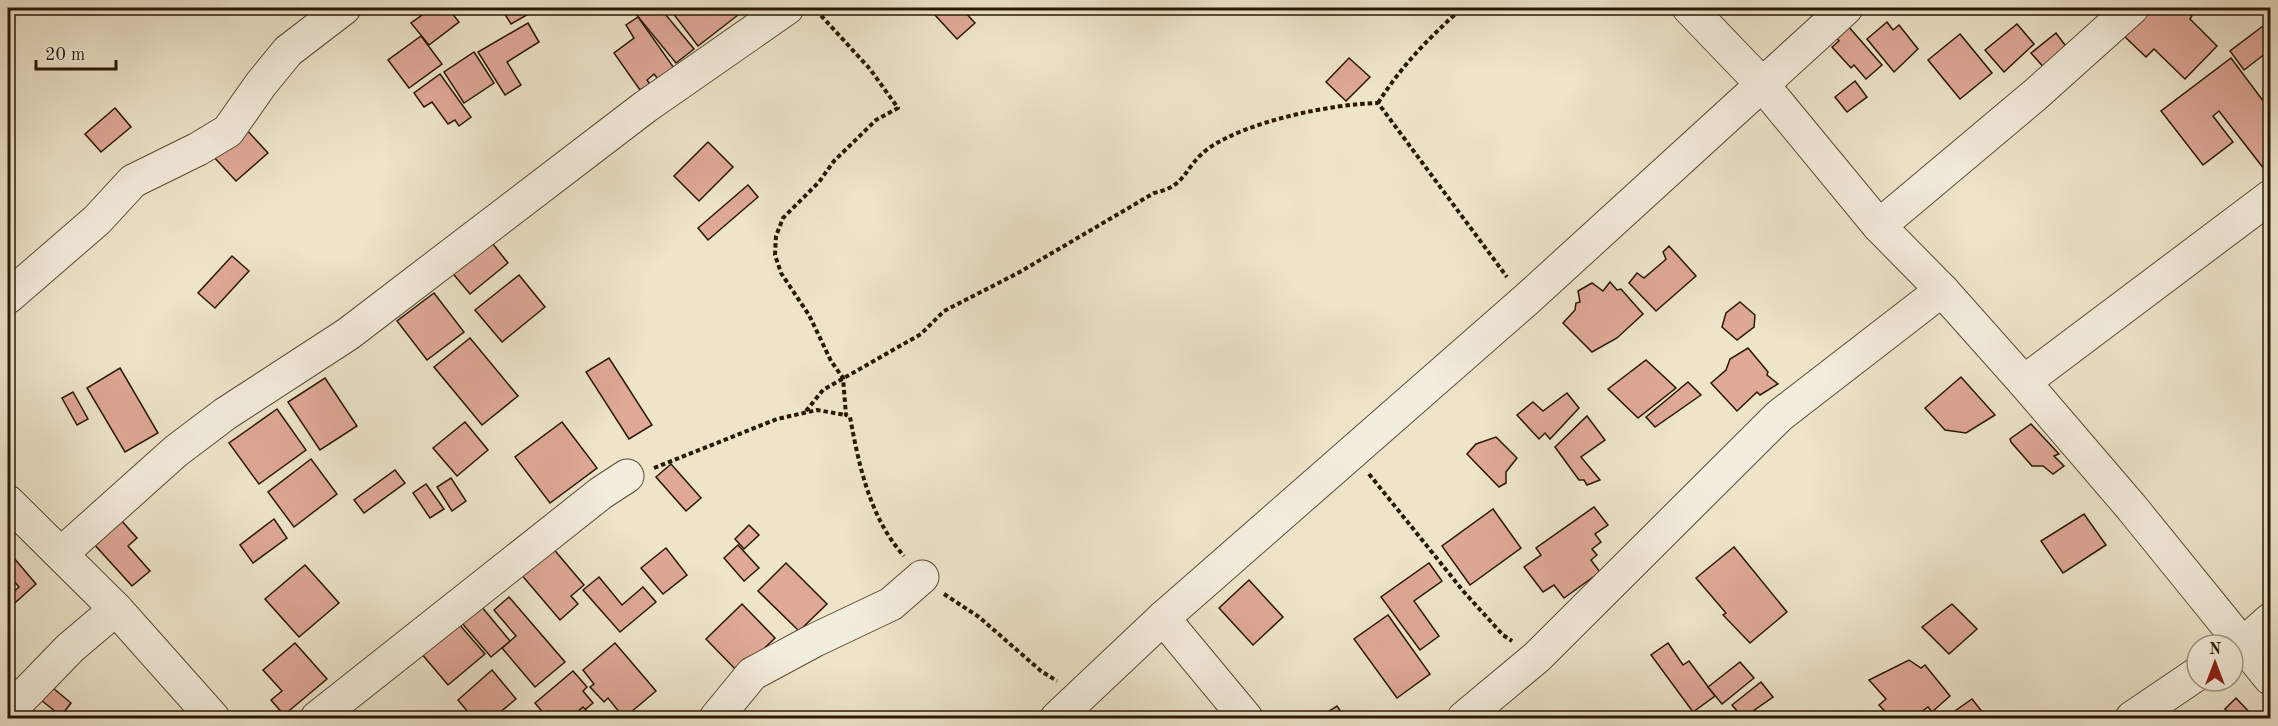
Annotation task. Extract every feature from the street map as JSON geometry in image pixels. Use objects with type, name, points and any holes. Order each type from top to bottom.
[{"type":"street","points":[[8,297],[97,220],[133,181],[198,149],[228,130],[288,51],[344,8]]},
{"type":"street","points":[[61,554],[176,451],[225,414],[348,334],[645,107],[787,8]]},
{"type":"street","points":[[1689,8],[1761,83],[1879,226],[1942,290],[2024,382],[2132,508],[2225,633]]},
{"type":"street","points":[[1057,718],[1163,618],[1526,300],[1761,83],[1846,8]]},
{"type":"street","points":[[1879,226],[2035,95],[2132,8]]},
{"type":"street","points":[[2024,382],[2271,197]]},
{"type":"street","points":[[1464,718],[1537,657],[1779,416],[1942,290]]},
{"type":"street","points":[[317,718],[592,500],[627,476]]},
{"type":"street","points":[[8,506],[61,554],[116,609],[213,718]]},
{"type":"street","points":[[716,718],[752,674],[815,639],[891,604],[922,577]]},
{"type":"street","points":[[8,712],[70,648],[116,609]]},
{"type":"street","points":[[1163,618],[1246,718]]},
{"type":"street","points":[[2245,642],[2271,621]]},
{"type":"street","points":[[2245,656],[2271,678]]},
{"type":"street","points":[[2132,718],[2185,682]]},
{"type":"path","points":[[814,8],[870,69],[898,108],[876,120],[834,161],[819,182],[783,218],[776,236],[775,255],[781,273],[809,315],[831,362],[843,378],[846,415]]},
{"type":"path","points":[[1378,103],[1397,73],[1423,43],[1462,8]]},
{"type":"path","points":[[806,411],[823,390],[921,334],[944,311],[1018,273],[1154,193],[1170,190],[1180,183],[1187,169],[1209,148],[1250,127],[1304,114],[1358,104],[1378,103]]},
{"type":"path","points":[[1378,103],[1526,300]]},
{"type":"path","points":[[627,476],[672,462],[777,419],[806,411],[846,415],[850,417],[863,472],[879,522],[898,550],[922,577],[979,617],[1041,671],[1080,695]]},
{"type":"path","points":[[1351,453],[1464,592],[1503,635],[1537,657]]},
{"type":"building","points":[[432,8],[448,8],[459,22],[429,45],[411,23]]},
{"type":"building","points":[[501,8],[539,8],[511,24]]},
{"type":"building","points":[[642,8],[673,8],[665,14],[694,49],[676,63],[635,13]]},
{"type":"building","points":[[678,8],[732,8],[738,15],[698,46],[672,12]]},
{"type":"building","points":[[944,8],[961,8],[975,23],[957,39],[935,15]]},
{"type":"building","points":[[2151,8],[2183,8],[2192,16],[2190,19],[2217,46],[2185,79],[2154,49],[2146,57],[2124,36]]},
{"type":"building","points":[[638,17],[674,68],[658,79],[654,74],[647,80],[650,84],[640,90],[614,53],[634,38],[626,25]]},
{"type":"building","points":[[1887,22],[1893,30],[1899,25],[1918,49],[1894,72],[1867,39]]},
{"type":"building","points":[[528,23],[539,42],[507,62],[521,85],[505,95],[478,52]]},
{"type":"building","points":[[2267,23],[2270,27],[2270,50],[2244,70],[2230,51]]},
{"type":"building","points":[[2017,24],[2034,44],[2004,72],[1985,50]]},
{"type":"building","points":[[1848,26],[1882,65],[1866,79],[1854,65],[1851,68],[1832,47],[1839,41],[1835,36]]},
{"type":"building","points":[[2056,33],[2071,53],[2047,71],[2031,53]]},
{"type":"building","points":[[1960,34],[1992,73],[1960,99],[1928,60]]},
{"type":"building","points":[[421,36],[442,64],[409,88],[388,60]]},
{"type":"building","points":[[474,52],[494,83],[464,103],[444,72]]},
{"type":"building","points":[[1349,58],[1370,77],[1346,101],[1326,82]]},
{"type":"building","points":[[2231,58],[2270,110],[2270,172],[2268,174],[2219,111],[2213,116],[2233,142],[2203,165],[2161,111]]},
{"type":"building","points":[[440,74],[471,117],[459,126],[455,120],[448,124],[432,102],[424,107],[414,93]]},
{"type":"building","points":[[1855,81],[1867,97],[1847,112],[1835,97]]},
{"type":"building","points":[[115,108],[131,127],[101,152],[85,134]]},
{"type":"building","points":[[244,127],[268,153],[236,181],[212,155]]},
{"type":"building","points":[[708,142],[733,167],[699,201],[674,176]]},
{"type":"building","points":[[748,185],[758,197],[708,240],[698,228]]},
{"type":"building","points":[[489,239],[508,263],[470,294],[450,270]]},
{"type":"building","points":[[1669,246],[1696,276],[1656,311],[1629,283],[1637,273],[1644,278],[1664,261],[1666,259],[1663,252]]},
{"type":"building","points":[[232,256],[249,271],[215,308],[198,293]]},
{"type":"building","points":[[519,275],[545,307],[502,342],[475,310]]},
{"type":"building","points":[[1610,282],[1617,290],[1621,289],[1643,314],[1617,338],[1592,352],[1563,323],[1575,310],[1576,303],[1580,302],[1578,291],[1592,283],[1603,291]]},
{"type":"building","points":[[434,293],[464,332],[427,360],[397,321]]},
{"type":"building","points":[[1740,302],[1755,315],[1754,327],[1737,340],[1722,327],[1726,313]]},
{"type":"building","points":[[470,338],[518,396],[482,425],[434,367]]},
{"type":"building","points":[[1748,348],[1768,372],[1767,375],[1778,384],[1760,395],[1757,392],[1737,411],[1711,383],[1726,370],[1730,359]]},
{"type":"building","points":[[609,358],[652,425],[629,439],[586,372]]},
{"type":"building","points":[[1646,360],[1676,388],[1638,418],[1608,389]]},
{"type":"building","points":[[120,368],[158,433],[125,452],[87,388]]},
{"type":"building","points":[[1961,377],[1995,415],[1966,433],[1945,430],[1925,408]]},
{"type":"building","points":[[325,378],[357,426],[320,450],[288,402]]},
{"type":"building","points":[[1688,382],[1701,395],[1655,427],[1646,417]]},
{"type":"building","points":[[73,392],[88,419],[77,425],[62,398]]},
{"type":"building","points":[[1567,393],[1579,408],[1550,439],[1545,433],[1539,439],[1517,415],[1533,402],[1543,411]]},
{"type":"building","points":[[277,409],[306,450],[259,484],[229,443]]},
{"type":"building","points":[[1587,416],[1605,440],[1581,457],[1600,480],[1587,485],[1584,480],[1579,480],[1555,447]]},
{"type":"building","points":[[465,422],[488,450],[457,476],[433,448]]},
{"type":"building","points":[[562,422],[597,468],[550,503],[515,457]]},
{"type":"building","points":[[2031,424],[2059,454],[2054,456],[2064,466],[2053,474],[2043,466],[2032,466],[2011,442],[2010,439]]},
{"type":"building","points":[[1496,437],[1517,458],[1506,472],[1506,483],[1499,487],[1467,454],[1476,444]]},
{"type":"building","points":[[311,459],[337,494],[294,527],[268,492]]},
{"type":"building","points":[[671,464],[701,498],[686,511],[656,477]]},
{"type":"building","points":[[395,470],[405,483],[364,513],[354,500]]},
{"type":"building","points":[[451,478],[466,501],[452,511],[437,487]]},
{"type":"building","points":[[426,484],[444,509],[430,518],[413,493]]},
{"type":"building","points":[[1594,507],[1608,525],[1595,534],[1601,542],[1592,549],[1597,555],[1591,560],[1600,572],[1564,598],[1554,585],[1543,592],[1524,567],[1541,555],[1536,548]]},
{"type":"building","points":[[1493,509],[1521,548],[1470,585],[1442,546]]},
{"type":"building","points":[[2084,514],[2106,545],[2063,573],[2041,541]]},
{"type":"building","points":[[120,519],[137,538],[128,546],[150,571],[132,586],[93,543]]},
{"type":"building","points":[[274,519],[287,538],[253,563],[240,545]]},
{"type":"building","points":[[749,525],[759,535],[744,549],[735,539]]},
{"type":"building","points":[[738,545],[759,568],[744,581],[724,558]]},
{"type":"building","points":[[551,546],[584,585],[571,596],[578,604],[560,620],[520,573]]},
{"type":"building","points":[[1734,547],[1787,612],[1750,643],[1723,615],[1726,613],[1696,578]]},
{"type":"building","points":[[666,548],[687,575],[663,594],[641,568]]},
{"type":"building","points":[[8,551],[36,584],[8,609],[8,597],[19,587],[8,574]]},
{"type":"building","points":[[786,563],[827,604],[799,631],[758,591]]},
{"type":"building","points":[[1429,563],[1442,581],[1414,601],[1439,636],[1420,650],[1381,597]]},
{"type":"building","points":[[305,565],[339,603],[299,637],[265,599]]},
{"type":"building","points":[[599,577],[622,605],[643,587],[656,602],[620,632],[583,590]]},
{"type":"building","points":[[1249,580],[1283,617],[1253,645],[1219,608]]},
{"type":"building","points":[[509,597],[565,662],[535,687],[502,648],[516,636],[494,610]]},
{"type":"building","points":[[742,604],[775,638],[739,673],[706,639]]},
{"type":"building","points":[[1952,604],[1977,629],[1949,654],[1922,627]]},
{"type":"building","points":[[481,606],[510,641],[491,657],[461,622]]},
{"type":"building","points":[[1388,615],[1430,674],[1397,698],[1354,639]]},
{"type":"building","points":[[458,623],[485,654],[448,685],[421,653]]},
{"type":"building","points":[[295,643],[327,679],[284,715],[271,700],[282,691],[263,670]]},
{"type":"building","points":[[615,643],[656,691],[624,718],[608,698],[604,702],[590,687],[594,684],[583,670]]},
{"type":"building","points":[[1668,643],[1683,665],[1689,661],[1715,696],[1693,712],[1651,655]]},
{"type":"building","points":[[1909,660],[1921,668],[1925,665],[1950,696],[1932,712],[1928,707],[1913,718],[1891,718],[1879,705],[1886,699],[1869,680]]},
{"type":"building","points":[[1740,662],[1754,678],[1722,704],[1708,687]]},
{"type":"building","points":[[492,670],[516,699],[493,718],[473,718],[458,700]]},
{"type":"building","points":[[573,671],[587,687],[583,691],[593,703],[575,718],[554,718],[548,711],[544,714],[535,703]]},
{"type":"building","points":[[1761,682],[1773,697],[1743,718],[1732,705]]},
{"type":"building","points":[[47,683],[71,703],[61,716],[36,696]]},
{"type":"building","points":[[2236,698],[2251,714],[2247,718],[2235,718],[2225,709]]},
{"type":"building","points":[[1972,699],[1987,718],[1945,718]]},
{"type":"building","points":[[1337,706],[1345,718],[1318,718]]},
{"type":"building","points":[[583,707],[594,718],[570,718]]}]
